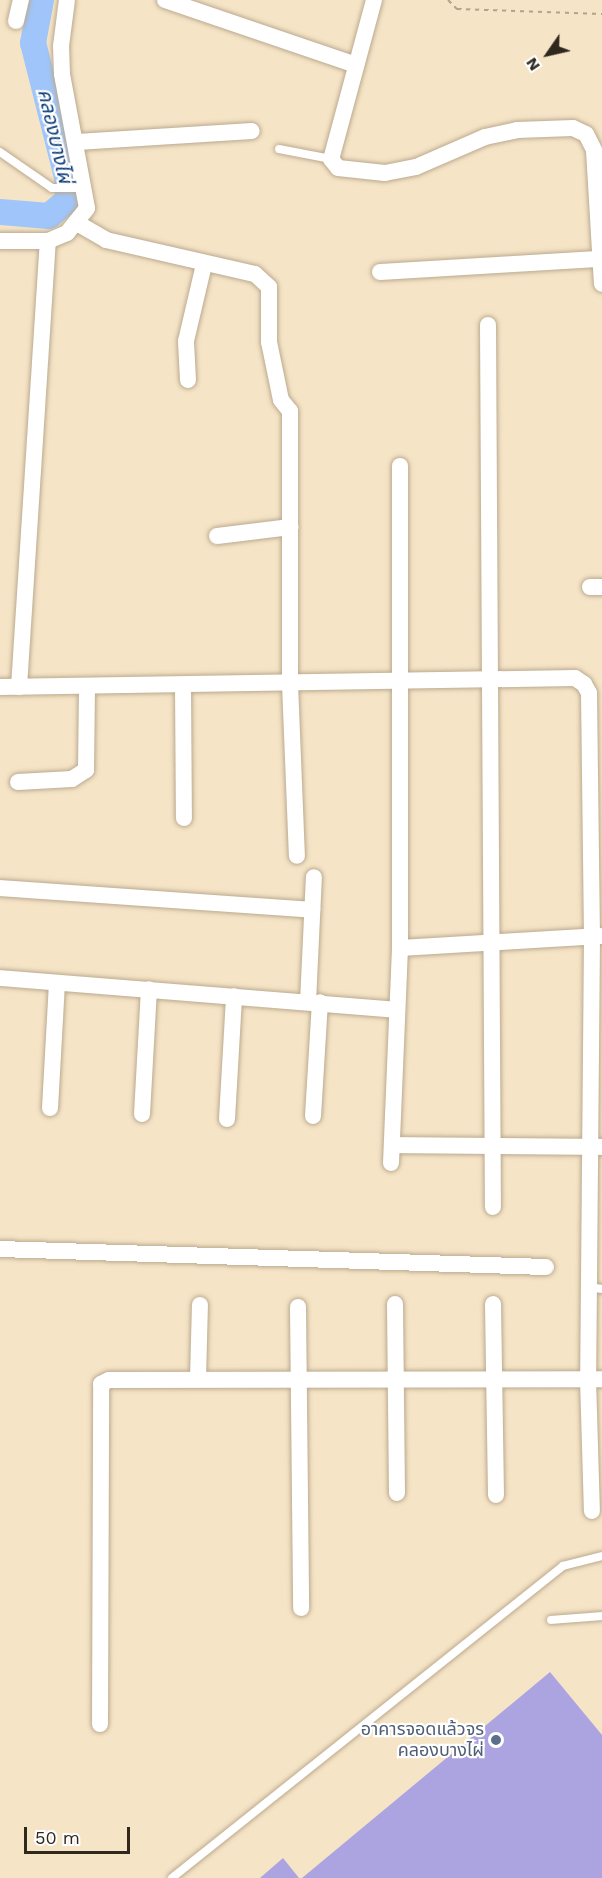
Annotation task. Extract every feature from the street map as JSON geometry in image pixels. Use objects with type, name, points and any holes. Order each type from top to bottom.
[{"type":"street","points":[[16,21],[21,0]]},
{"type":"street","points":[[0,241],[48,241],[78,222],[87,208],[77,142],[62,74],[60,46],[67,0]]},
{"type":"street","points":[[165,0],[356,65]]},
{"type":"street","points":[[374,0],[331,159],[338,168],[385,172],[416,167],[485,137],[517,130],[573,128],[586,134],[594,150],[598,259],[602,284]]},
{"type":"street","points":[[77,142],[252,131]]},
{"type":"street","points":[[78,222],[106,240],[255,274],[269,287],[269,342],[281,400],[290,411],[290,684],[297,856]]},
{"type":"street","points":[[19,687],[48,241]]},
{"type":"street","points":[[380,272],[598,259]]},
{"type":"street","points":[[188,380],[186,342],[204,264]]},
{"type":"street","points":[[488,325],[489,942],[493,1207]]},
{"type":"street","points":[[391,1162],[400,948],[400,466]]},
{"type":"street","points":[[217,536],[290,526]]},
{"type":"street","points":[[0,687],[489,682],[575,678],[589,693],[597,936],[595,1379],[592,1511]]},
{"type":"street","points":[[183,684],[184,818]]},
{"type":"street","points":[[18,782],[72,780],[86,770],[87,686]]},
{"type":"street","points":[[313,1116],[312,910],[314,876]]},
{"type":"street","points":[[0,888],[312,910]]},
{"type":"street","points":[[400,948],[597,936]]},
{"type":"street","points":[[0,978],[397,1010]]},
{"type":"street","points":[[50,1108],[57,982]]},
{"type":"street","points":[[142,1114],[149,990]]},
{"type":"street","points":[[227,1119],[234,996]]},
{"type":"street","points":[[392,1145],[492,1148],[595,1147]]},
{"type":"street","points":[[0,1249],[546,1267]]},
{"type":"street","points":[[394,1304],[393,1381],[397,1493]]},
{"type":"street","points":[[494,1304],[496,1495]]},
{"type":"street","points":[[198,1379],[200,1305]]},
{"type":"street","points":[[298,1306],[296,1381],[301,1608]]},
{"type":"street","points":[[100,1724],[101,1384],[109,1380],[198,1379],[393,1381],[595,1379]]},
{"type":"lane","points":[[279,149],[331,159]]},
{"type":"lane","points":[[0,152],[52,188],[83,188]]},
{"type":"lane","points":[[172,1878],[563,1566],[602,1556]]},
{"type":"lane","points":[[551,1620],[602,1616]]},
{"type":"path","points":[[448,0],[457,9],[602,14]]},
{"type":"building","points":[[550,1672],[602,1735],[602,1878],[302,1878]]},
{"type":"building","points":[[283,1858],[299,1878],[260,1878]]},
{"type":"waterway","name":"คลองบางไผ่","points":[[0,212],[49,216],[68,200],[67,177],[33,43],[41,0]]},
{"type":"place","name":"อาคารจอดแล้วจร คลองบางไผ่","points":[[496,1740]]}]
